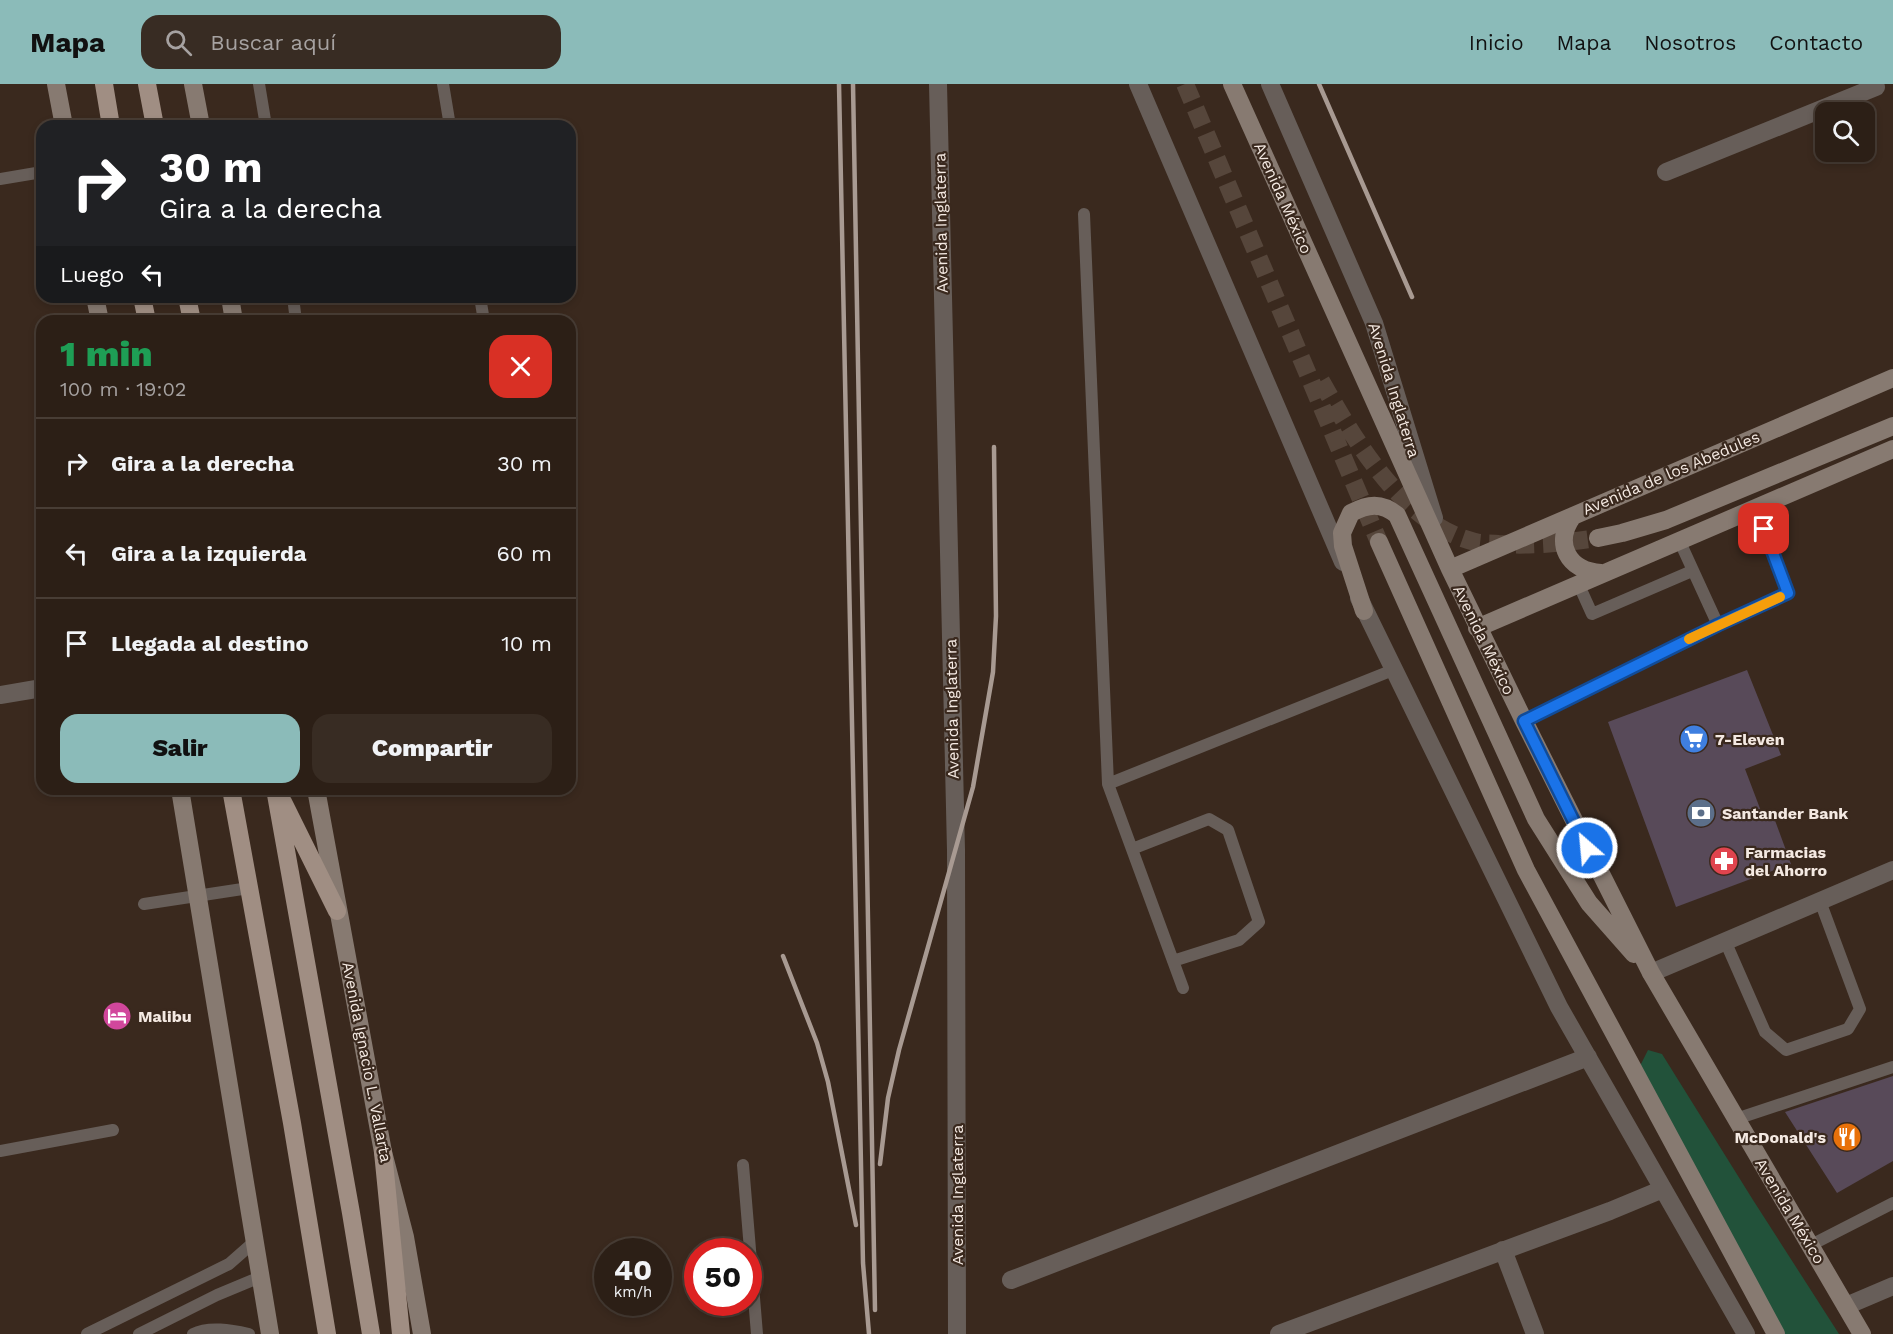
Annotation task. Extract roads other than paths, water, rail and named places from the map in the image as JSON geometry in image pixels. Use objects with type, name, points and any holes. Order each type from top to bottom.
[{"type":"main road","points":[[56,84],[63,120]]},
{"type":"main road","points":[[104,84],[110,120]]},
{"type":"main road","points":[[147,84],[154,120]]},
{"type":"main road","points":[[194,84],[200,120]]},
{"type":"main road","name":"Avenida México","points":[[1232,84],[1477,628],[1651,974],[1862,1334]]},
{"type":"main road","name":"Avenida de los Abedules","points":[[1450,568],[1893,378]]},
{"type":"main road","points":[[1598,538],[1665,520],[1893,426]]},
{"type":"main road","points":[[1477,628],[1893,449]]},
{"type":"main road","points":[[1364,611],[1343,546],[1342,533],[1352,513],[1374,505],[1387,507],[1397,515],[1536,819],[1588,903],[1651,974]]},
{"type":"main road","points":[[1573,516],[1566,525],[1565,549],[1570,559],[1579,568],[1601,573]]},
{"type":"main road","points":[[1379,542],[1526,870],[1776,1334]]},
{"type":"main road","points":[[181,795],[270,1334]]},
{"type":"main road","points":[[232,795],[292,1123],[327,1334]]},
{"type":"main road","points":[[276,795],[371,1334]]},
{"type":"main road","points":[[278,795],[338,911]]},
{"type":"main road","name":"Avenida Ignacio L. Vallarta","points":[[317,795],[382,1152],[405,1237],[422,1334]]},
{"type":"main road","points":[[382,1152],[401,1334]]},
{"type":"street","name":"Avenida Inglaterra","points":[[938,84],[956,850],[957,1334]]},
{"type":"street","points":[[1138,84],[1364,611],[1559,1007],[1746,1334]]},
{"type":"street","name":"Avenida Inglaterra","points":[[1270,84],[1374,322],[1450,568]]},
{"type":"street","points":[[1666,171],[1876,87],[1875,84]]},
{"type":"street","points":[[0,695],[36,689]]},
{"type":"street","points":[[1651,974],[1893,870]]},
{"type":"street","points":[[1011,1280],[1588,1057]]},
{"type":"street","points":[[1288,1332],[1664,1189]]},
{"type":"street","points":[[1503,1250],[1535,1334]]},
{"type":"street","points":[[1846,1306],[1893,1286]]},
{"type":"lane","points":[[260,84],[265,120]]},
{"type":"lane","points":[[443,84],[449,120]]},
{"type":"lane","points":[[0,179],[36,173]]},
{"type":"lane","points":[[1084,214],[1108,784],[1183,988]]},
{"type":"lane","points":[[1524,721],[1788,593],[1756,508]]},
{"type":"lane","points":[[1680,542],[1718,625]]},
{"type":"lane","points":[[1578,583],[1592,614],[1692,571]]},
{"type":"lane","points":[[1108,784],[1393,670]]},
{"type":"lane","points":[[1132,849],[1209,819],[1228,830],[1259,922],[1239,940],[1173,961]]},
{"type":"lane","points":[[144,904],[249,888]]},
{"type":"lane","points":[[1726,943],[1765,1032],[1786,1050],[1848,1029],[1860,1009],[1820,901]]},
{"type":"lane","points":[[1736,1119],[1893,1067]]},
{"type":"lane","points":[[0,1151],[113,1130]]},
{"type":"lane","points":[[743,1165],[757,1334]]},
{"type":"lane","points":[[1811,1245],[1893,1203]]},
{"type":"lane","points":[[87,1334],[229,1264],[254,1242]]},
{"type":"lane","points":[[139,1334],[217,1295],[260,1277]]},
{"type":"lane","points":[[193,1334],[199,1331],[230,1329],[249,1334]]},
{"type":"tunnel","points":[[1185,84],[1379,542]]},
{"type":"tunnel","points":[[1321,381],[1349,429],[1384,478],[1426,518],[1449,533],[1478,543],[1511,545],[1548,544],[1598,538]]},
{"type":"railway","points":[[839,84],[863,1263],[869,1334]]},
{"type":"railway","points":[[853,84],[875,1310]]},
{"type":"railway","points":[[1319,84],[1412,297]]},
{"type":"railway","points":[[880,1164],[888,1098],[899,1050],[973,787],[993,672],[996,616],[994,447]]},
{"type":"railway","points":[[783,956],[817,1043],[828,1082],[856,1225]]},
{"type":"place","name":"7-Eleven","points":[[1694,739]]},
{"type":"place","name":"Santander Bank","points":[[1701,813]]},
{"type":"place","name":"Farmacias del Ahorro","points":[[1724,861]]},
{"type":"place","name":"Malibu","points":[[117,1016]]},
{"type":"place","name":"McDonald's","points":[[1847,1137]]}]
